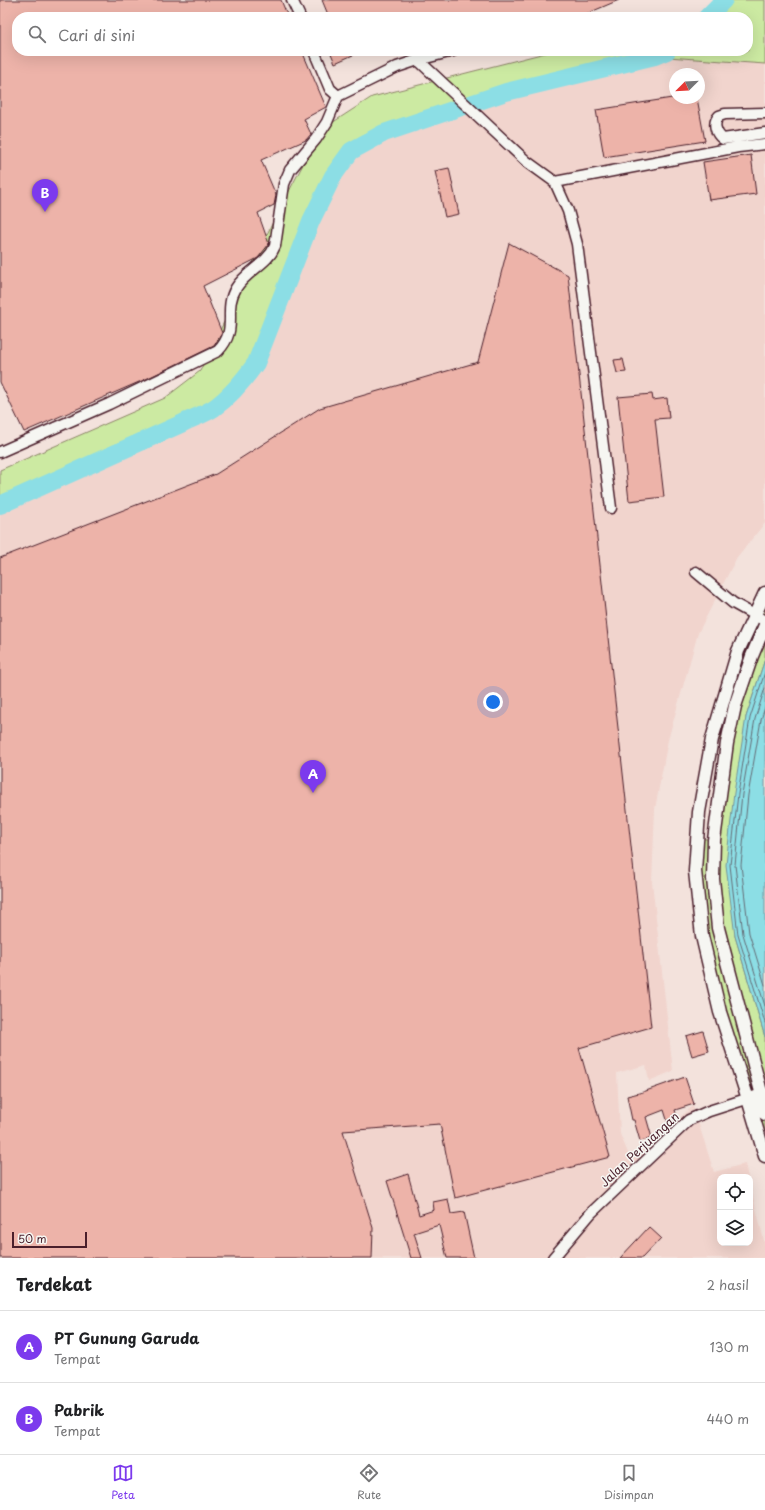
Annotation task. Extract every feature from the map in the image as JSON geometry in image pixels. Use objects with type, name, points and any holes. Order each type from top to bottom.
[{"type":"main road","points":[[765,593],[760,618],[738,651],[712,739],[699,812],[695,871],[702,936],[720,1012],[765,1156]]},
{"type":"main road","points":[[765,625],[752,656],[735,706],[727,742],[714,840],[713,879],[718,928],[763,1093],[765,1107]]},
{"type":"main road","points":[[712,739],[727,742]]},
{"type":"main road","points":[[698,838],[714,840]]},
{"type":"main road","points":[[748,1099],[765,1114]]},
{"type":"street","points":[[292,0],[298,12]]},
{"type":"street","points":[[316,56],[330,89],[338,96]]},
{"type":"street","points":[[0,452],[109,404],[218,351],[226,343],[230,332],[230,306],[235,289],[245,275],[272,254],[275,246],[284,184],[290,170],[316,139],[327,122],[338,96],[397,67],[434,56]]},
{"type":"street","points":[[418,60],[494,133],[526,161],[555,182],[568,211],[577,244],[611,508]]},
{"type":"street","points":[[765,114],[725,114],[719,116],[716,122],[718,132],[723,139],[765,133]]},
{"type":"street","points":[[555,182],[738,147],[765,144]]},
{"type":"street","points":[[696,572],[733,603],[760,618]]},
{"type":"street","name":"Jalan Perjuangan","points":[[554,1258],[600,1204],[689,1120],[709,1111],[763,1093]]},
{"type":"shaded area","points":[[655,56],[765,64],[765,523],[737,557],[698,633],[668,740],[655,809],[652,882],[673,1071],[649,1081],[646,1065],[617,1073],[620,1134],[631,1160],[693,1106],[714,1172],[745,1164],[747,1174],[717,1174],[717,1246],[753,1246],[753,1197],[765,1244],[765,1258],[0,1258],[0,505],[213,409],[234,390],[245,379],[256,363],[312,219],[333,176],[351,151],[384,133],[506,92]]},
{"type":"green space","points":[[724,0],[765,0],[765,64],[654,56],[753,56],[753,12],[704,12],[715,9]]},
{"type":"green space","points":[[533,56],[654,56],[506,92],[384,133],[351,151],[333,176],[312,219],[256,363],[241,383],[217,404],[186,422],[0,504],[0,470],[165,398],[200,371],[274,220],[321,130],[372,97]]},
{"type":"green space","points":[[765,593],[765,659],[746,717],[735,936],[765,1037],[765,1156],[702,936],[698,838],[714,840],[727,742],[712,739]]},
{"type":"water","points":[[765,659],[765,1037],[735,936],[726,865],[734,793],[746,717]]},
{"type":"building","points":[[0,0],[281,0],[286,12],[12,12],[12,56],[304,56],[326,107],[304,119],[311,134],[306,140],[261,160],[276,195],[274,205],[258,213],[269,244],[258,258],[203,286],[222,333],[214,346],[146,379],[24,432],[0,382]]},
{"type":"building","points":[[322,0],[619,0],[591,12],[327,12]]},
{"type":"building","points":[[332,56],[351,56],[335,63]]},
{"type":"building","points":[[669,98],[669,104],[698,104],[705,141],[604,157],[596,110]]},
{"type":"building","points":[[751,155],[756,194],[709,200],[703,162]]},
{"type":"building","points":[[449,168],[459,214],[445,217],[435,171]]},
{"type":"building","points":[[509,243],[568,275],[651,1027],[579,1048],[610,1157],[455,1198],[440,1124],[343,1131],[373,1228],[372,1258],[0,1258],[0,558],[216,474],[320,408],[478,362]]},
{"type":"building","points":[[623,359],[626,372],[617,373],[614,360]]},
{"type":"building","points":[[652,394],[653,400],[667,398],[669,418],[655,419],[664,497],[629,501],[618,397]]},
{"type":"building","points":[[703,1031],[709,1051],[692,1056],[686,1036]]},
{"type":"building","points":[[685,1077],[694,1104],[675,1110],[678,1120],[668,1123],[664,1110],[646,1117],[652,1138],[640,1141],[634,1120],[632,1120],[627,1096]]},
{"type":"building","points":[[408,1174],[419,1215],[434,1210],[433,1202],[448,1199],[451,1214],[464,1212],[474,1258],[447,1258],[439,1225],[414,1233],[422,1258],[411,1258],[387,1181]]},
{"type":"building","points":[[649,1227],[661,1238],[642,1258],[620,1258]]},
{"type":"waterway","points":[[712,12],[724,0]]},
{"type":"waterway","points":[[0,505],[203,414],[214,408],[232,393],[256,363],[311,221],[333,176],[351,151],[384,133],[506,92],[655,56]]},
{"type":"place","name":"Pabrik","points":[[45,212]]},
{"type":"place","name":"PT Gunung Garuda","points":[[313,793]]}]
